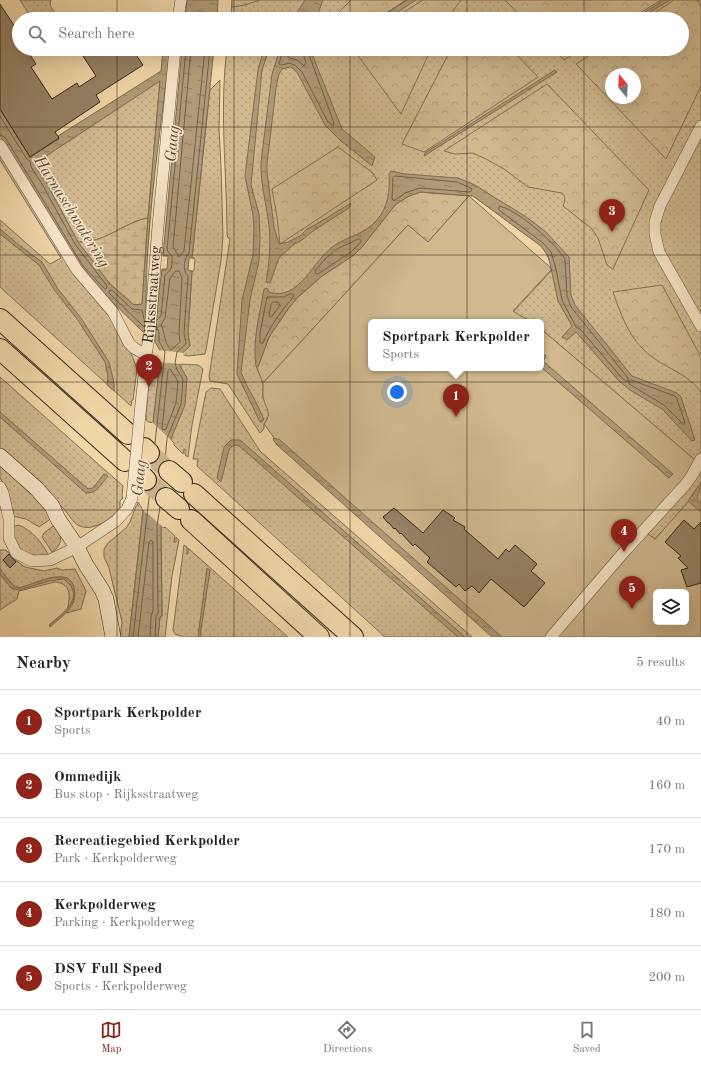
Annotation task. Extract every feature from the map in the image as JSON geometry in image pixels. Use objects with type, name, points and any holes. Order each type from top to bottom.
[{"type":"highway","points":[[0,319],[128,434]]},
{"type":"highway","points":[[0,348],[125,461]]},
{"type":"highway","points":[[182,482],[353,637]]},
{"type":"highway","points":[[179,509],[320,637]]},
{"type":"main road","points":[[0,456],[36,488],[52,506],[58,519],[80,545],[86,565],[106,599],[113,637]]},
{"type":"street","points":[[179,12],[180,0]]},
{"type":"street","name":"Rijksstraatweg","points":[[0,487],[3,493],[9,519],[9,538],[16,553],[32,561],[46,561],[54,559],[80,545],[116,521],[127,509],[132,498],[146,355],[152,316],[158,226],[174,56]]},
{"type":"street","points":[[701,126],[660,206],[655,222],[655,234],[659,252],[701,326]]},
{"type":"street","points":[[0,145],[77,270],[113,312],[129,343],[134,348],[146,355]]},
{"type":"street","points":[[551,637],[624,552],[688,481],[701,459]]},
{"type":"green space","points":[[20,0],[51,0],[50,5],[54,12],[28,12]]},
{"type":"green space","points":[[232,0],[701,0],[701,465],[544,332],[544,319],[526,319],[513,312],[552,270],[547,254],[541,246],[473,196],[449,193],[269,337],[258,367],[256,366],[263,383],[263,397],[269,412],[268,419],[264,424],[264,429],[260,433],[228,384],[210,381],[209,377],[230,239],[227,235],[223,119],[226,56],[689,56],[689,12],[231,12]]},
{"type":"green space","points":[[232,0],[260,0],[245,5],[232,7]]},
{"type":"green space","points":[[351,0],[406,0],[388,12],[339,12]]},
{"type":"green space","points":[[423,0],[461,0],[452,12],[404,12]]},
{"type":"green space","points":[[505,0],[661,0],[641,12],[517,12]]},
{"type":"green space","points":[[674,0],[697,0],[701,6],[701,86],[666,159],[614,104],[641,104],[641,68],[605,68],[605,95],[576,64],[588,56],[689,56],[689,12],[656,12]]},
{"type":"green space","points":[[358,56],[428,56],[401,114]]},
{"type":"green space","points":[[447,56],[518,56],[538,77],[424,152],[402,144]]},
{"type":"green space","points":[[560,56],[570,56],[564,60]]},
{"type":"green space","points":[[160,80],[148,218],[139,220],[97,240],[78,242],[46,182],[34,164]]},
{"type":"green space","points":[[220,80],[219,129],[223,237],[221,261],[205,354],[188,356],[181,354],[190,346],[188,334],[192,271],[194,271],[195,259],[192,258],[210,89]]},
{"type":"green space","points":[[547,84],[649,190],[613,269],[607,265],[598,238],[591,228],[563,206],[565,199],[562,193],[528,187],[504,169],[473,153],[455,154],[444,151]]},
{"type":"green space","points":[[338,147],[373,173],[377,180],[280,244],[272,189]]},
{"type":"green space","points":[[0,149],[111,314],[131,353],[137,369],[131,406],[0,287],[0,220],[50,264],[61,258],[0,160]]},
{"type":"green space","points":[[420,192],[469,196],[428,242],[408,225],[263,383],[256,366],[258,367],[269,337],[288,309],[298,297],[322,276],[354,255],[395,205],[407,197]]},
{"type":"green space","points":[[469,196],[550,267],[551,270],[513,311],[526,319],[368,319],[368,371],[544,371],[544,332],[701,465],[693,481],[648,534],[655,539],[689,501],[701,511],[701,637],[498,637],[275,439],[264,424],[267,420],[268,410],[263,396],[263,383],[408,225],[428,242]]},
{"type":"green space","points":[[148,218],[142,305],[134,305],[110,284],[78,242],[97,240],[139,220]]},
{"type":"green space","points":[[662,285],[701,357],[701,393],[692,382],[655,359],[640,345],[628,329],[613,292]]},
{"type":"green space","points":[[160,364],[153,424],[146,420],[146,416],[150,367]]},
{"type":"green space","points":[[179,364],[198,365],[203,369],[192,425],[188,457],[185,455],[185,449],[183,454],[171,440],[187,378]]},
{"type":"green space","points":[[0,377],[123,486],[123,498],[120,501],[120,509],[113,516],[93,527],[80,526],[48,493],[0,449]]},
{"type":"green space","points":[[211,388],[220,389],[260,451],[472,637],[385,637],[197,466],[198,459],[193,459],[206,392]]},
{"type":"green space","points":[[0,465],[33,495],[52,518],[39,527],[26,519],[12,516],[4,484],[0,478]]},
{"type":"green space","points":[[701,470],[701,511],[689,502],[655,539],[648,534],[693,481]]},
{"type":"green space","points":[[138,502],[143,510],[129,637],[120,637],[122,622],[109,568],[104,557],[104,549],[108,543],[126,528]]},
{"type":"green space","points":[[57,523],[60,542],[56,549],[52,552],[42,537],[44,533]]},
{"type":"green space","points":[[19,525],[24,527],[36,537],[48,554],[39,556],[25,553],[21,550],[15,542],[12,527]]},
{"type":"green space","points":[[161,526],[164,528],[165,527],[175,536],[174,542],[176,542],[176,537],[179,540],[172,576],[165,637],[158,637],[160,617],[162,616]]},
{"type":"green space","points":[[184,545],[187,547],[187,554],[188,548],[288,637],[184,637],[175,634],[173,630]]},
{"type":"green space","points":[[0,550],[6,550],[14,559],[25,567],[44,571],[57,568],[62,570],[75,569],[86,591],[81,609],[67,613],[69,598],[68,589],[61,583],[55,582],[19,591],[17,599],[0,610]]},
{"type":"water","points":[[187,0],[218,0],[217,12],[186,12]]},
{"type":"water","points":[[305,0],[323,0],[319,12],[297,12]]},
{"type":"water","points":[[407,0],[416,0],[398,12],[389,12]]},
{"type":"water","points":[[664,0],[670,0],[650,12],[645,12]]},
{"type":"water","points":[[162,56],[169,56],[154,182],[146,282],[146,315],[156,317],[162,269],[167,269],[168,256],[163,256],[181,56],[213,56],[192,258],[189,258],[188,270],[192,271],[188,334],[190,346],[181,354],[179,364],[187,378],[185,405],[171,439],[161,526],[162,616],[160,617],[158,637],[129,637],[161,352],[155,342],[155,332],[143,332],[80,268],[0,136],[0,109],[30,157],[59,139],[58,136],[161,71]],"holes":[[[160,81],[142,304],[134,305],[110,284],[78,242],[46,182],[34,164]]]},
{"type":"water","points":[[262,56],[267,56],[262,70],[251,185],[259,214],[259,261],[250,300],[241,372],[264,420],[260,422],[237,374],[242,300],[253,255],[253,215],[245,176],[258,70]]},
{"type":"water","points":[[278,56],[313,56],[342,129],[375,157],[372,166],[340,140],[325,125],[294,69],[290,67],[282,69],[279,74],[276,88],[267,164],[274,227],[279,244],[288,242],[300,236],[307,229],[351,203],[349,208],[293,245],[279,258],[270,283],[266,282],[270,233],[261,162],[272,74]]},
{"type":"water","points":[[555,70],[557,72],[424,156],[425,153]]},
{"type":"water","points":[[391,171],[405,174],[458,178],[475,185],[525,216],[546,232],[569,257],[571,295],[575,305],[632,376],[677,393],[681,397],[695,440],[692,441],[662,409],[630,390],[619,381],[576,332],[567,340],[562,337],[572,326],[558,301],[547,254],[541,246],[473,196],[420,192],[407,197],[395,205],[354,255],[322,276],[298,297],[269,337],[258,367],[256,366],[256,337],[264,289],[267,288],[269,292],[280,293],[289,291],[305,278],[327,251],[340,242],[362,232],[372,225],[384,210],[389,193],[389,174]]},
{"type":"water","points":[[0,229],[42,262],[58,289],[81,318],[109,362],[114,383],[114,391],[107,385],[108,377],[105,362],[77,319],[55,291],[39,265],[0,234]]},
{"type":"water","points":[[544,362],[673,474],[669,478],[544,370]]},
{"type":"water","points":[[0,412],[88,489],[93,488],[104,474],[108,476],[96,490],[86,493],[0,417]]},
{"type":"water","points":[[273,439],[280,440],[502,637],[492,637],[276,444]]},
{"type":"water","points":[[231,440],[240,440],[465,637],[458,637],[238,445],[232,446],[229,450],[221,482],[217,478],[224,447]]},
{"type":"water","points":[[701,482],[697,499],[701,503],[701,512],[688,501]]},
{"type":"water","points":[[207,568],[210,570],[200,637],[198,637]]},
{"type":"water","points":[[0,569],[13,585],[19,588],[53,577],[68,578],[72,583],[75,594],[72,605],[64,615],[50,627],[49,625],[66,610],[70,604],[73,598],[71,586],[64,579],[49,581],[19,590],[11,588],[0,574]]},
{"type":"pier","points":[[158,350],[184,353],[181,364],[158,362]]},
{"type":"pier","points":[[152,422],[172,441],[163,527],[142,509]]},
{"type":"building","points":[[0,4],[12,22],[12,56],[31,56],[36,64],[31,67],[52,99],[77,83],[79,87],[96,76],[83,56],[137,56],[143,65],[96,95],[100,102],[55,132],[59,138],[30,157],[0,109]]},
{"type":"building","points":[[394,508],[423,533],[443,510],[455,518],[453,520],[465,527],[464,529],[498,559],[506,549],[509,552],[515,545],[537,564],[531,571],[545,583],[524,607],[491,579],[479,593],[472,586],[465,591],[459,584],[456,587],[427,562],[430,558],[415,544],[413,546],[383,517]]},
{"type":"building","points":[[684,520],[694,529],[701,522],[701,583],[687,587],[681,570],[688,568],[678,558],[681,556],[665,542]]},
{"type":"building","points":[[9,554],[16,562],[10,568],[3,560]]},
{"type":"tunnel","points":[[149,453],[169,471]]},
{"type":"tunnel","points":[[146,480],[166,498]]},
{"type":"place","name":"Recreatiegebied Kerkpolder","points":[[612,232]]},
{"type":"place","name":"Ommedijk","points":[[149,387]]},
{"type":"place","name":"Sportpark Kerkpolder","points":[[456,417]]},
{"type":"place","name":"Kerkpolderweg","points":[[624,552]]},
{"type":"place","name":"DSV Full Speed","points":[[632,609]]},
{"type":"water label","name":"Gaag","points":[[173,144]]},
{"type":"water label","name":"Harnaschwatering","points":[[71,212]]},
{"type":"water label","name":"Gaag","points":[[140,478]]}]
